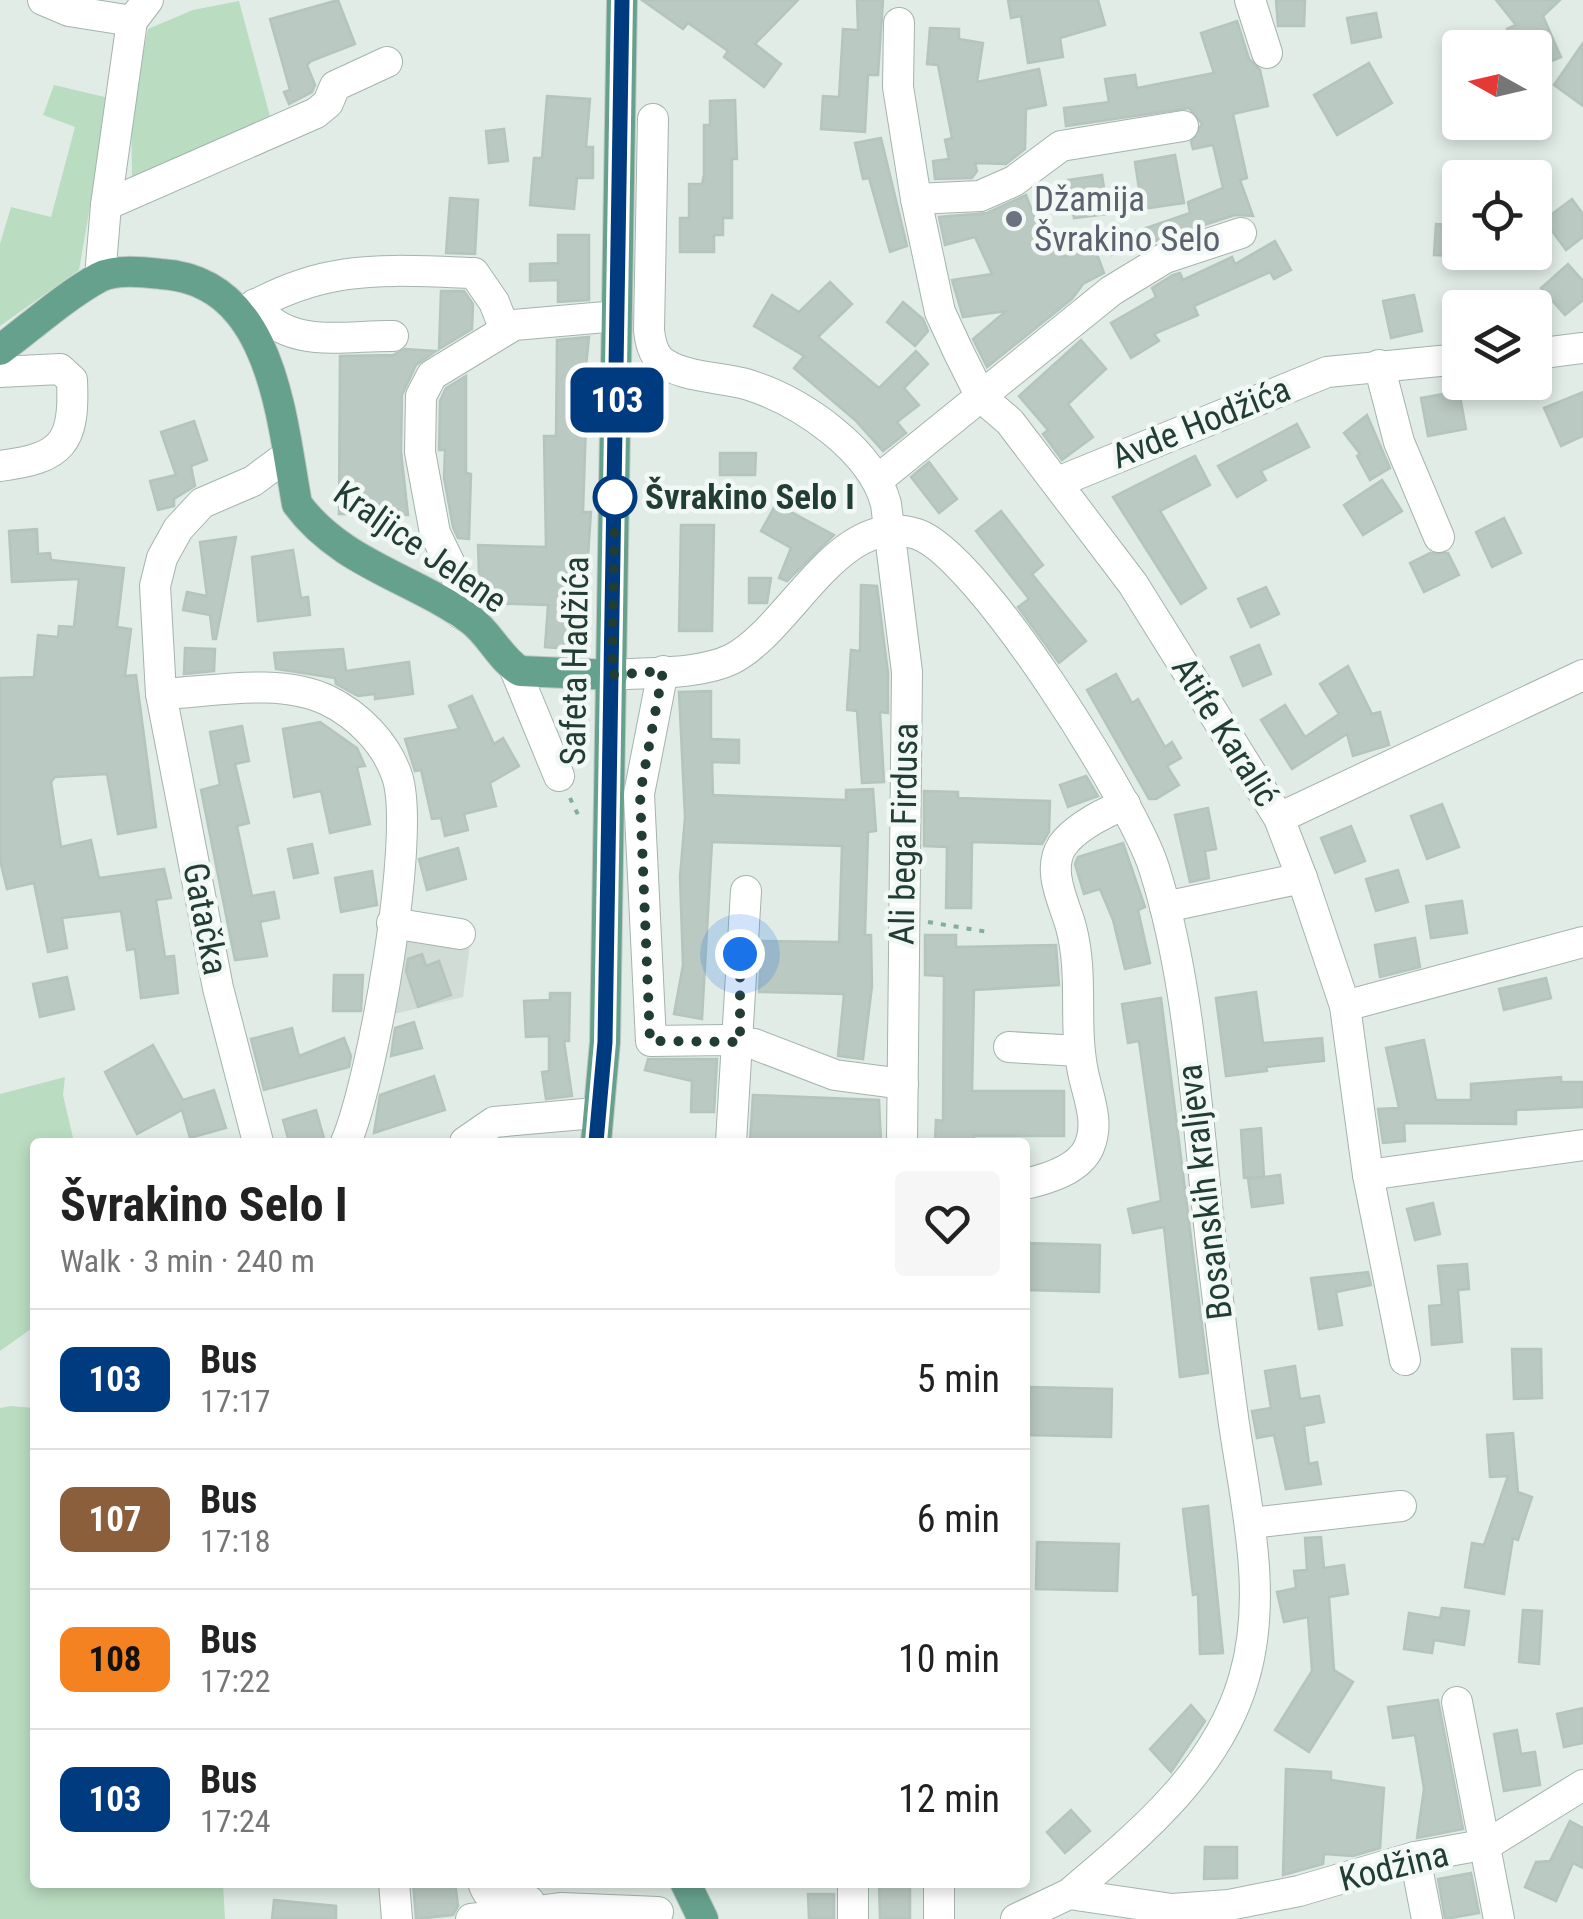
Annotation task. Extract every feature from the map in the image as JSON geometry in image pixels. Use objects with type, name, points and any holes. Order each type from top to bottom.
[{"type":"main road","name":"Safeta Hadžića","points":[[596,1128],[605,1062],[622,0]]},
{"type":"main road","name":"Kraljice Jelene","points":[[100,278],[113,273],[174,274],[206,283],[248,308],[264,355],[297,504],[311,523],[373,568],[474,622],[514,667],[538,674],[612,675]]},
{"type":"main road","points":[[0,350],[100,278]]},
{"type":"main road","points":[[688,1888],[703,1919]]},
{"type":"street","points":[[43,0],[70,10],[140,10],[106,205],[100,278]]},
{"type":"street","points":[[1250,0],[1267,53]]},
{"type":"street","points":[[899,24],[898,87],[940,312],[981,396],[1010,422],[1058,482]]},
{"type":"street","points":[[106,205],[316,113],[328,104],[335,86],[386,62]]},
{"type":"street","points":[[653,119],[648,330],[658,358],[671,366],[751,386],[794,406],[880,478],[1111,291],[1165,258],[1242,233]]},
{"type":"street","points":[[916,199],[980,196],[1014,180],[1062,146],[1183,126]]},
{"type":"street","points":[[393,336],[333,340],[308,336],[266,321],[248,308],[317,277],[374,270],[474,273],[494,302],[505,330]]},
{"type":"street","points":[[460,613],[462,589],[434,533],[423,468],[421,396],[432,376],[505,330],[534,321],[617,316]]},
{"type":"street","points":[[1552,352],[1583,348]]},
{"type":"street","name":"Avde Hodžića","points":[[1058,482],[1327,372],[1442,360]]},
{"type":"street","points":[[1379,365],[1399,442],[1439,537]]},
{"type":"street","points":[[0,372],[60,369],[72,380],[73,404],[66,440],[58,451],[34,461],[0,466]]},
{"type":"street","name":"Gatačka","points":[[257,1138],[218,988],[161,694],[154,612],[162,558],[178,529],[202,504],[253,481],[288,454]]},
{"type":"street","name":"Ali bega Firdusa","points":[[880,478],[904,620],[907,672],[902,1138]]},
{"type":"street","name":"Atife Karalić","points":[[1058,482],[1134,584],[1279,818],[1345,1006],[1368,1176],[1406,1360]]},
{"type":"street","points":[[612,675],[726,662],[738,656],[862,538],[888,528]]},
{"type":"street","name":"Bosanskih kraljeva","points":[[888,528],[921,535],[955,561],[1012,632],[1125,804],[1153,865],[1164,907],[1190,1062],[1234,1421],[1252,1523],[1252,1635],[1234,1708],[1186,1782],[1130,1842],[1069,1894]]},
{"type":"street","points":[[514,667],[559,776]]},
{"type":"street","points":[[663,671],[640,794],[650,1041],[740,1042],[777,1051],[835,1075],[903,1084]]},
{"type":"street","points":[[1279,818],[1583,676]]},
{"type":"street","points":[[161,694],[297,690],[327,700],[358,721],[384,748],[398,778],[404,818],[392,922],[368,1066],[347,1138]]},
{"type":"street","points":[[1030,1182],[1067,1170],[1088,1150],[1095,1122],[1079,1050],[1080,988],[1071,925],[1059,899],[1057,860],[1072,836],[1125,804]]},
{"type":"street","points":[[1164,907],[1302,878]]},
{"type":"street","points":[[731,1138],[746,892]]},
{"type":"street","points":[[392,922],[460,934]]},
{"type":"street","points":[[1345,1006],[1583,942]]},
{"type":"street","points":[[1009,1047],[1079,1050]]},
{"type":"street","points":[[471,1138],[494,1122],[596,1128]]},
{"type":"street","points":[[1368,1176],[1583,1145]]},
{"type":"street","points":[[1252,1523],[1400,1506]]},
{"type":"street","points":[[1457,1702],[1488,1844],[1499,1919]]},
{"type":"street","name":"Kodžina","points":[[1069,1894],[1172,1910],[1229,1905],[1488,1844],[1583,1786]]},
{"type":"street","points":[[1416,1858],[1428,1919]]},
{"type":"street","points":[[394,1888],[397,1919]]},
{"type":"street","points":[[485,1888],[486,1893],[504,1903],[634,1903]]},
{"type":"street","points":[[471,1919],[634,1903],[675,1888]]},
{"type":"street","points":[[853,1888],[853,1919]]},
{"type":"street","points":[[938,1919],[939,1888]]},
{"type":"street","points":[[1016,1919],[1069,1894]]},
{"type":"path","points":[[902,918],[988,932]]},
{"type":"shaded area","points":[[404,921],[472,930],[463,997],[390,1015]]},
{"type":"green space","points":[[239,1],[271,120],[132,178],[131,106],[148,29],[193,10]]},
{"type":"green space","points":[[54,85],[109,98],[79,270],[0,326],[0,244],[11,207],[51,217],[75,127],[43,115]]},
{"type":"green space","points":[[65,1077],[63,1095],[73,1138],[30,1138],[30,1330],[0,1351],[0,1094]]},
{"type":"green space","points":[[0,1408],[30,1408],[30,1888],[223,1888],[225,1919],[0,1919]]},
{"type":"building","points":[[338,0],[355,44],[311,61],[307,65],[315,85],[312,92],[289,104],[284,92],[290,90],[270,19]]},
{"type":"building","points":[[642,0],[798,0],[755,44],[781,64],[764,87],[724,57],[728,51],[688,23],[683,29]]},
{"type":"building","points":[[857,0],[883,0],[878,75],[868,75],[865,132],[821,129],[823,96],[839,97],[843,29],[858,30]]},
{"type":"building","points":[[1008,0],[1098,0],[1105,25],[1060,38],[1063,57],[1028,63],[1021,16],[1011,18]]},
{"type":"building","points":[[1276,0],[1305,0],[1304,26],[1278,26]]},
{"type":"building","points":[[1496,0],[1560,0],[1543,16],[1549,30],[1507,30],[1516,25]]},
{"type":"building","points":[[1376,13],[1381,37],[1352,43],[1347,18]]},
{"type":"building","points":[[1237,21],[1249,59],[1260,70],[1268,106],[1233,114],[1247,178],[1240,180],[1253,216],[1235,215],[1112,255],[1108,241],[1190,213],[1188,202],[1223,188],[1213,145],[1193,149],[1191,142],[1202,124],[1189,108],[1066,126],[1064,108],[1109,102],[1105,79],[1135,75],[1137,88],[1214,73],[1201,33]]},
{"type":"building","points":[[930,28],[959,29],[959,39],[983,43],[977,82],[1039,69],[1046,105],[1026,109],[1025,149],[1006,164],[975,163],[977,171],[972,178],[935,179],[933,161],[949,159],[945,140],[952,138],[938,65],[927,64]]},
{"type":"building","points":[[1552,36],[1561,57],[1552,61]]},
{"type":"building","points":[[1583,43],[1583,106],[1554,85]]},
{"type":"building","points":[[1369,63],[1392,103],[1337,135],[1314,95]]},
{"type":"building","points":[[547,96],[590,99],[586,147],[593,147],[593,178],[577,178],[574,209],[530,205],[534,158],[542,158]]},
{"type":"building","points":[[735,100],[737,159],[732,159],[732,218],[723,218],[723,235],[714,235],[714,252],[680,252],[680,218],[689,218],[689,184],[702,184],[704,175],[704,125],[710,125],[710,101]]},
{"type":"building","points":[[504,129],[508,161],[489,163],[486,131]]},
{"type":"building","points":[[881,138],[907,246],[890,252],[869,178],[863,179],[855,143]]},
{"type":"building","points":[[1175,155],[1184,203],[1142,209],[1135,162]]},
{"type":"building","points":[[1102,175],[1108,214],[1074,218],[1068,180]]},
{"type":"building","points":[[1026,195],[1043,240],[1056,236],[1062,257],[1094,246],[1104,273],[1083,284],[1072,299],[987,367],[973,339],[1006,311],[963,317],[952,280],[992,274],[975,237],[945,245],[939,217],[987,213]]},
{"type":"building","points":[[450,198],[478,200],[475,254],[446,253]]},
{"type":"building","points":[[1572,199],[1583,214],[1583,237],[1566,250],[1552,231],[1552,214]]},
{"type":"building","points":[[1436,224],[1442,224],[1442,255],[1434,255]]},
{"type":"building","points":[[558,235],[589,235],[589,300],[558,302],[558,280],[530,281],[530,264],[558,263]]},
{"type":"building","points":[[1275,241],[1291,270],[1274,279],[1270,272],[1194,306],[1198,315],[1154,334],[1159,341],[1131,358],[1111,323],[1156,297],[1152,288],[1173,275],[1180,273],[1183,280],[1232,257],[1235,264]]},
{"type":"building","points":[[1568,264],[1583,281],[1583,300],[1565,315],[1552,300],[1552,290],[1541,288]]},
{"type":"building","points":[[830,282],[852,304],[818,337],[879,388],[916,351],[928,364],[904,388],[919,405],[897,422],[906,433],[883,451],[855,420],[794,368],[804,356],[754,326],[772,295],[799,312]]},
{"type":"building","points":[[441,291],[464,291],[473,304],[472,329],[439,349]]},
{"type":"building","points":[[1414,295],[1422,331],[1391,338],[1383,301]]},
{"type":"building","points":[[903,302],[923,319],[928,331],[915,346],[887,322]]},
{"type":"building","points":[[589,337],[580,422],[586,422],[583,512],[591,512],[587,570],[584,588],[577,587],[573,623],[585,624],[583,650],[545,647],[548,605],[480,603],[478,545],[546,547],[544,436],[556,436],[557,340]]},
{"type":"building","points":[[1081,340],[1106,369],[1068,404],[1093,437],[1062,460],[1043,434],[1048,430],[1019,396]]},
{"type":"building","points":[[405,349],[436,351],[416,365],[402,395],[401,452],[408,515],[339,514],[340,356],[393,355]]},
{"type":"building","points":[[466,376],[466,473],[471,474],[469,539],[458,538],[453,527],[444,478],[445,450],[439,450],[440,401],[446,388]]},
{"type":"building","points":[[1583,392],[1583,436],[1561,446],[1544,408]]},
{"type":"building","points":[[1442,394],[1442,400],[1461,400],[1466,429],[1428,436],[1421,398]]},
{"type":"building","points":[[1367,415],[1390,468],[1370,480],[1357,456],[1360,454],[1344,433]]},
{"type":"building","points":[[194,421],[207,460],[191,466],[195,486],[174,499],[174,506],[158,510],[150,481],[176,475],[161,432]]},
{"type":"building","points":[[1297,424],[1309,447],[1261,471],[1266,480],[1237,497],[1218,466]]},
{"type":"building","points":[[720,453],[756,453],[755,475],[720,475]]},
{"type":"building","points":[[1195,456],[1210,485],[1160,511],[1206,588],[1181,604],[1113,497]]},
{"type":"building","points":[[929,462],[957,499],[939,513],[911,477]]},
{"type":"building","points":[[1382,480],[1402,511],[1363,535],[1344,505]]},
{"type":"building","points":[[776,504],[834,535],[787,581],[779,578],[791,548],[761,531]]},
{"type":"building","points":[[1001,511],[1043,565],[1032,574],[1086,641],[1059,663],[1018,607],[1029,599],[976,531]]},
{"type":"building","points":[[1504,518],[1521,553],[1492,567],[1476,532]]},
{"type":"building","points":[[681,525],[714,525],[712,631],[679,631]]},
{"type":"building","points":[[37,529],[38,554],[50,553],[51,560],[124,568],[117,627],[131,629],[125,676],[136,675],[156,827],[118,834],[107,774],[55,777],[51,782],[61,847],[91,840],[99,878],[164,869],[171,898],[156,900],[165,957],[174,956],[178,993],[141,998],[135,949],[127,950],[121,911],[62,918],[67,948],[48,952],[34,883],[7,889],[0,860],[0,678],[34,677],[38,635],[58,637],[59,626],[74,627],[79,579],[12,582],[9,531]]},
{"type":"building","points":[[236,537],[213,639],[210,615],[183,610],[187,592],[207,596],[200,542]]},
{"type":"building","points":[[293,550],[301,598],[308,597],[310,615],[258,621],[252,557]]},
{"type":"building","points":[[1430,553],[1448,553],[1459,575],[1424,592],[1410,563]]},
{"type":"building","points":[[749,578],[771,578],[767,603],[749,603]]},
{"type":"building","points":[[861,585],[877,586],[888,673],[888,713],[880,712],[884,782],[862,783],[857,711],[847,710],[851,650],[860,651]]},
{"type":"building","points":[[1266,587],[1279,614],[1251,627],[1238,599]]},
{"type":"building","points":[[1259,645],[1271,674],[1243,686],[1231,657]]},
{"type":"building","points":[[185,648],[215,649],[214,671],[184,674]]},
{"type":"building","points":[[343,649],[346,671],[409,662],[413,694],[375,699],[375,694],[358,696],[336,684],[335,678],[276,669],[274,653]]},
{"type":"building","points":[[1348,666],[1372,714],[1380,712],[1389,745],[1353,756],[1347,734],[1292,769],[1261,720],[1285,705],[1305,737],[1339,714],[1320,684]]},
{"type":"building","points":[[1116,674],[1132,703],[1138,699],[1165,747],[1172,742],[1181,758],[1167,766],[1179,785],[1156,799],[1149,799],[1087,690]]},
{"type":"building","points":[[711,691],[711,739],[739,740],[739,763],[712,762],[713,795],[846,800],[846,790],[873,789],[876,831],[868,832],[865,935],[871,935],[872,986],[863,1059],[838,1056],[844,994],[759,992],[762,941],[839,942],[842,846],[712,842],[702,1019],[674,1014],[683,965],[680,877],[685,817],[679,692]]},
{"type":"building","points":[[472,696],[494,744],[503,738],[519,766],[490,783],[496,806],[464,814],[468,830],[445,836],[441,818],[432,819],[421,770],[415,771],[405,739],[459,729],[449,706]]},
{"type":"building","points":[[320,722],[357,748],[365,766],[357,767],[370,824],[330,833],[321,791],[294,797],[283,729]]},
{"type":"building","points":[[242,726],[249,761],[235,764],[249,823],[237,826],[252,896],[274,892],[279,918],[260,922],[267,956],[235,960],[201,790],[220,785],[210,732]]},
{"type":"building","points":[[1086,776],[1098,796],[1068,807],[1060,785]]},
{"type":"building","points":[[924,791],[958,792],[958,798],[1050,801],[1049,832],[1042,844],[972,842],[971,908],[946,908],[947,847],[924,846]]},
{"type":"building","points":[[1442,804],[1459,847],[1427,859],[1411,816]]},
{"type":"building","points":[[1208,808],[1216,849],[1205,851],[1209,878],[1190,882],[1175,815]]},
{"type":"building","points":[[1351,826],[1365,861],[1335,873],[1321,838]]},
{"type":"building","points":[[1123,843],[1145,907],[1138,910],[1150,963],[1125,969],[1113,920],[1100,889],[1084,894],[1075,864],[1078,857]]},
{"type":"building","points":[[312,844],[318,873],[294,878],[288,849]]},
{"type":"building","points":[[458,848],[466,879],[427,890],[419,859]]},
{"type":"building","points":[[1398,870],[1408,902],[1376,911],[1366,879]]},
{"type":"building","points":[[372,871],[377,905],[341,912],[335,878]]},
{"type":"building","points":[[1462,901],[1467,933],[1431,938],[1426,906]]},
{"type":"building","points":[[925,935],[956,935],[956,947],[1056,945],[1059,985],[974,990],[972,1091],[1064,1091],[1064,1136],[935,1138],[936,1120],[943,1121],[944,976],[925,975]]},
{"type":"building","points":[[1415,938],[1420,967],[1380,977],[1375,945]]},
{"type":"building","points":[[422,954],[426,966],[439,961],[451,995],[418,1007],[406,971],[408,959]]},
{"type":"building","points":[[334,975],[363,975],[361,1011],[333,1011]]},
{"type":"building","points":[[67,977],[74,1009],[40,1017],[33,984]]},
{"type":"building","points":[[1546,978],[1551,998],[1504,1010],[1499,989]]},
{"type":"building","points":[[1256,992],[1263,1043],[1322,1038],[1324,1061],[1226,1076],[1216,998]]},
{"type":"building","points":[[550,993],[570,993],[569,1041],[564,1041],[572,1096],[546,1099],[542,1072],[549,1071],[549,1036],[526,1037],[524,1001],[550,1000]]},
{"type":"building","points":[[1161,998],[1208,1373],[1180,1377],[1164,1227],[1133,1233],[1128,1209],[1161,1201],[1139,1041],[1128,1043],[1122,1004]]},
{"type":"building","points":[[414,1022],[422,1048],[391,1056],[395,1028]]},
{"type":"building","points":[[292,1028],[299,1056],[344,1038],[351,1056],[349,1067],[264,1090],[251,1039]]},
{"type":"building","points":[[1424,1040],[1436,1100],[1471,1100],[1471,1084],[1561,1077],[1561,1082],[1583,1082],[1583,1107],[1516,1110],[1516,1124],[1404,1123],[1405,1141],[1383,1143],[1378,1109],[1399,1108],[1386,1048]]},
{"type":"building","points":[[153,1045],[183,1100],[214,1090],[226,1128],[190,1138],[182,1110],[137,1134],[105,1072]]},
{"type":"building","points":[[648,1059],[717,1059],[714,1112],[691,1112],[692,1081],[645,1070]]},
{"type":"building","points":[[434,1076],[445,1110],[374,1133],[380,1095]]},
{"type":"building","points":[[753,1095],[879,1100],[881,1138],[750,1138]]},
{"type":"building","points":[[316,1110],[324,1138],[288,1138],[283,1120]]},
{"type":"building","points":[[1261,1128],[1264,1177],[1244,1178],[1241,1130]]},
{"type":"building","points":[[1280,1175],[1283,1203],[1252,1207],[1248,1179]]},
{"type":"building","points":[[1433,1203],[1440,1234],[1415,1240],[1407,1209]]},
{"type":"building","points":[[1030,1243],[1100,1245],[1099,1292],[1030,1290]]},
{"type":"building","points":[[1467,1264],[1469,1289],[1458,1290],[1462,1342],[1432,1345],[1429,1306],[1442,1305],[1438,1266]]},
{"type":"building","points":[[1368,1272],[1371,1285],[1336,1292],[1342,1325],[1319,1329],[1311,1278]]},
{"type":"building","points":[[1512,1349],[1541,1349],[1542,1398],[1514,1399]]},
{"type":"building","points":[[1295,1366],[1300,1399],[1319,1396],[1324,1422],[1304,1426],[1309,1464],[1317,1462],[1321,1484],[1286,1489],[1274,1435],[1257,1438],[1252,1411],[1271,1408],[1265,1371]]},
{"type":"building","points":[[1030,1387],[1112,1389],[1111,1437],[1030,1435]]},
{"type":"building","points":[[1513,1433],[1518,1492],[1532,1497],[1518,1540],[1513,1538],[1504,1594],[1465,1587],[1472,1543],[1484,1545],[1508,1476],[1490,1477],[1487,1435]]},
{"type":"building","points":[[1208,1506],[1223,1653],[1200,1654],[1198,1594],[1193,1595],[1183,1509]]},
{"type":"building","points":[[1321,1537],[1324,1568],[1344,1565],[1348,1594],[1329,1597],[1334,1670],[1353,1682],[1309,1752],[1275,1730],[1312,1671],[1308,1617],[1284,1622],[1277,1592],[1296,1588],[1294,1571],[1307,1570],[1305,1538]]},
{"type":"building","points":[[1037,1542],[1119,1544],[1117,1591],[1036,1589]]},
{"type":"building","points":[[1442,1608],[1469,1611],[1464,1645],[1434,1640],[1432,1653],[1404,1649],[1409,1613],[1440,1618]]},
{"type":"building","points":[[1523,1610],[1542,1611],[1539,1664],[1519,1662]]},
{"type":"building","points":[[1438,1700],[1463,1829],[1417,1838],[1424,1789],[1415,1735],[1393,1738],[1388,1707]]},
{"type":"building","points":[[1191,1705],[1205,1721],[1171,1772],[1150,1749]]},
{"type":"building","points":[[1583,1708],[1583,1743],[1564,1747],[1557,1714]]},
{"type":"building","points":[[1517,1730],[1521,1754],[1535,1752],[1540,1785],[1504,1791],[1494,1734]]},
{"type":"building","points":[[1286,1769],[1331,1772],[1331,1780],[1384,1788],[1380,1848],[1353,1856],[1324,1854],[1323,1864],[1283,1875]]},
{"type":"building","points":[[1071,1810],[1090,1831],[1065,1853],[1047,1832]]},
{"type":"building","points":[[1570,1821],[1583,1828],[1583,1868],[1573,1863],[1556,1901],[1525,1887],[1536,1862],[1550,1861]]},
{"type":"building","points":[[1205,1847],[1237,1847],[1237,1878],[1204,1879]]},
{"type":"building","points":[[1471,1873],[1479,1913],[1445,1919],[1438,1879]]},
{"type":"building","points":[[413,1888],[456,1888],[458,1906],[453,1915],[416,1919]]},
{"type":"building","points":[[879,1888],[910,1888],[910,1919],[880,1919]]},
{"type":"building","points":[[808,1894],[834,1894],[834,1919],[809,1919]]},
{"type":"building","points":[[274,1900],[336,1906],[336,1919],[272,1919]]},
{"type":"bus line","name":"103","points":[[596,1138],[595,1113],[605,1062],[622,0]]},
{"type":"place","name":"Džamija Švrakino Selo","points":[[1014,219]]},
{"type":"place","name":"Švrakino Selo I","points":[[615,497]]},
{"type":"route","points":[[615,497],[615,488],[612,675],[663,671],[640,794],[650,1041],[740,1042],[740,954]]}]
